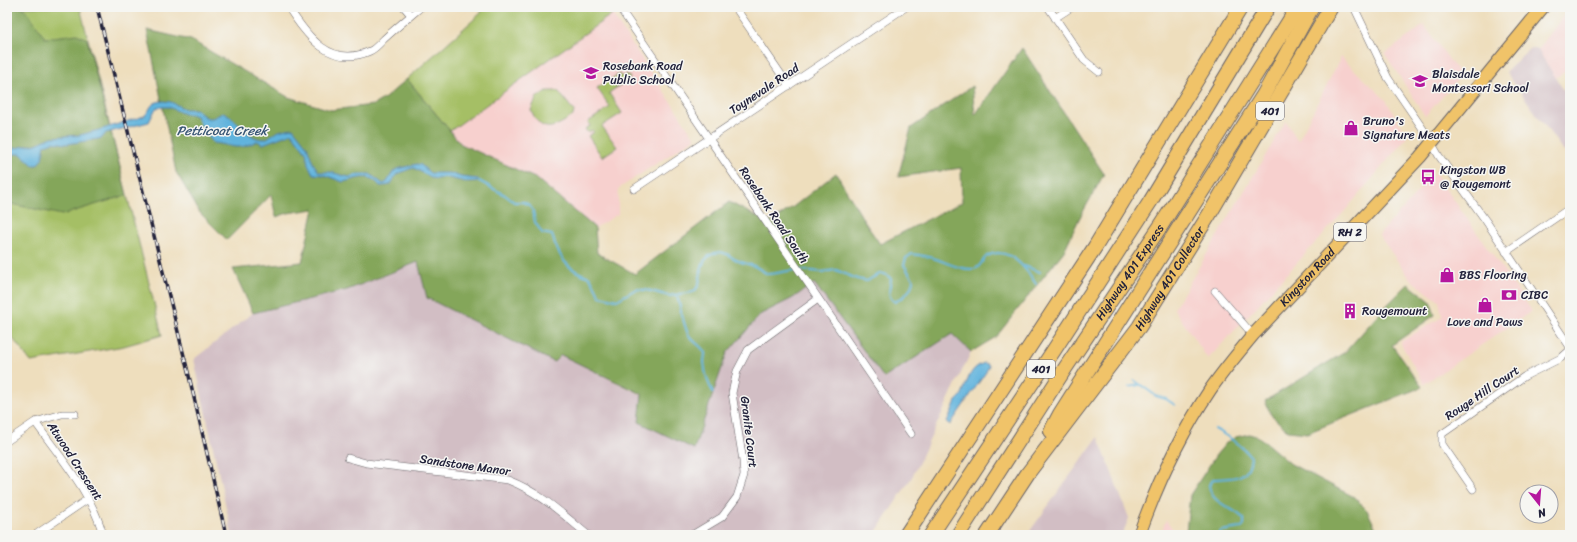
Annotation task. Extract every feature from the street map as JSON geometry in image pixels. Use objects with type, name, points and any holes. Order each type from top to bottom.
[{"type":"highway","name":"401","points":[[906,535],[1095,247],[1241,7]]},
{"type":"highway","name":"Highway 401 Express","points":[[931,535],[1150,202],[1268,7]]},
{"type":"highway","name":"Highway 401 Express","points":[[958,535],[1066,367],[1162,224],[1298,7]]},
{"type":"highway","points":[[1028,473],[1060,414],[1264,94],[1312,7]]},
{"type":"highway","name":"Highway 401 Collector","points":[[987,535],[1028,473],[1139,327],[1209,215],[1331,7]]},
{"type":"main road","name":"Kingston Road","points":[[1139,535],[1166,466],[1210,390],[1253,335],[1374,208],[1431,143],[1543,7]]},
{"type":"street","points":[[288,7],[310,38],[320,47],[340,56],[356,55],[371,51],[421,7]]},
{"type":"street","points":[[404,7],[411,16]]},
{"type":"street","name":"Rosebank Road South","points":[[619,7],[911,434]]},
{"type":"street","points":[[735,7],[788,86]]},
{"type":"street","name":"Toynevale Road","points":[[634,189],[906,7]]},
{"type":"street","points":[[1048,7],[1084,60],[1099,72]]},
{"type":"street","points":[[1056,18],[1072,7]]},
{"type":"street","points":[[1354,7],[1388,78],[1570,349]]},
{"type":"street","points":[[1506,252],[1570,208]]},
{"type":"street","points":[[1215,291],[1253,335]]},
{"type":"street","name":"Granite Court","points":[[692,535],[722,517],[737,497],[744,475],[732,392],[737,370],[748,350],[818,299]]},
{"type":"street","name":"Rouge Hill Court","points":[[1473,489],[1442,444],[1442,434],[1525,376],[1561,358],[1570,349]]},
{"type":"street","name":"Atwood Crescent","points":[[7,441],[36,422],[62,414],[75,414]]},
{"type":"street","name":"Atwood Crescent","points":[[36,422],[88,499],[101,525],[104,535]]},
{"type":"street","name":"Sandstone Manor","points":[[348,458],[366,463],[508,480],[524,486],[542,497],[588,535]]},
{"type":"street","points":[[34,535],[88,499]]},
{"type":"shaded area","points":[[1570,7],[1570,69],[1555,78],[1538,50]]},
{"type":"shaded area","name":"Rosebank Road Public School","points":[[612,14],[695,138],[618,189],[618,214],[595,228],[537,179],[461,144],[450,131]]},
{"type":"shaded area","points":[[1424,25],[1461,76],[1425,116],[1385,54]]},
{"type":"shaded area","points":[[1530,48],[1538,50],[1570,100],[1570,149],[1564,152],[1506,72]]},
{"type":"shaded area","points":[[1341,57],[1386,100],[1407,137],[1344,212],[1208,359],[1174,309],[1286,121],[1298,141]]},
{"type":"shaded area","points":[[1435,173],[1532,311],[1424,384],[1400,342],[1442,317],[1439,301],[1411,280],[1379,235]]},
{"type":"shaded area","points":[[418,262],[427,298],[554,362],[561,355],[642,395],[694,449],[727,353],[760,314],[793,298],[815,283],[825,297],[952,334],[971,352],[912,477],[874,535],[232,535],[194,359],[253,313],[347,290]]},
{"type":"shaded area","points":[[1098,437],[1129,518],[1122,535],[1027,535]]},
{"type":"shaded area","points":[[1166,520],[1177,535],[1160,535]]},
{"type":"green space","points":[[7,7],[80,7],[162,335],[124,346],[31,362],[7,331]]},
{"type":"green space","points":[[7,7],[22,7],[28,12],[45,38],[77,34],[87,39],[127,195],[62,215],[7,203]]},
{"type":"green space","points":[[483,7],[606,7],[612,14],[450,131],[407,79],[481,13]]},
{"type":"green space","points":[[147,30],[191,40],[288,97],[331,110],[373,105],[385,98],[407,79],[461,144],[537,179],[595,228],[597,253],[635,274],[729,202],[769,223],[793,207],[836,173],[866,224],[880,244],[962,202],[961,168],[898,177],[911,128],[972,86],[975,115],[1022,48],[1104,174],[1079,219],[1064,251],[996,337],[971,352],[952,334],[884,378],[814,283],[793,298],[761,314],[727,353],[694,449],[639,422],[642,394],[561,355],[554,362],[427,298],[418,262],[347,290],[253,313],[233,269],[302,262],[314,209],[288,213],[276,217],[271,195],[227,240],[200,213],[176,172]]},
{"type":"green space","points":[[619,74],[622,77],[627,74],[630,78],[609,93],[622,113],[602,126],[617,147],[602,157],[588,136],[594,132],[592,130],[588,133],[585,129],[590,126],[588,122],[610,107],[597,88]]},
{"type":"green space","points":[[547,91],[558,91],[574,111],[573,116],[554,126],[549,127],[540,124],[531,110],[537,97]]},
{"type":"green space","points":[[1408,284],[1430,301],[1435,315],[1392,345],[1422,387],[1307,433],[1288,431],[1271,415],[1265,401],[1345,352]]},
{"type":"green space","points":[[1249,434],[1259,437],[1291,464],[1354,497],[1367,510],[1379,535],[1189,535],[1186,532],[1190,495],[1216,455],[1227,442],[1236,437]]},
{"type":"water","name":"Petticoat Creek","points":[[164,101],[171,102],[185,109],[196,109],[209,118],[215,117],[223,112],[233,118],[252,136],[258,138],[265,139],[279,131],[293,128],[307,146],[313,163],[319,172],[330,172],[349,177],[358,174],[370,174],[383,184],[387,182],[393,172],[397,169],[417,164],[421,165],[430,173],[450,173],[461,177],[478,179],[479,181],[466,182],[444,177],[437,179],[431,178],[414,168],[397,174],[390,185],[380,186],[372,179],[367,178],[358,178],[343,182],[324,175],[313,174],[308,164],[306,152],[292,133],[263,144],[257,141],[244,146],[235,147],[213,143],[196,116],[184,114],[169,107],[156,108],[149,122],[106,133],[102,138],[67,144],[53,142],[45,145],[42,159],[37,165],[33,165],[21,154],[9,154],[7,152],[7,146],[10,149],[36,144],[52,137],[80,135],[144,116],[153,104]]},
{"type":"water","points":[[984,363],[989,365],[986,372],[950,425],[947,421],[956,401],[962,395],[972,372],[979,365]]},
{"type":"waterway","name":"Petticoat Creek","points":[[479,181],[505,195],[514,202],[523,202],[529,205],[533,211],[535,222],[542,233],[552,235],[561,257],[575,271],[590,277],[600,296],[617,300],[636,289],[669,296],[693,292],[698,285],[705,261],[708,257],[718,252],[722,252],[736,260],[754,266],[769,274],[797,270]]},
{"type":"waterway","name":"Petticoat Creek","points":[[801,270],[822,272],[836,270],[857,279],[867,281],[880,274],[885,274],[891,279],[889,288],[890,297],[895,302],[910,290],[913,279],[904,265],[906,258],[912,254],[933,258],[958,267],[974,269],[978,267],[987,256],[995,253],[1002,253],[1016,260],[1022,265],[1036,284]]},
{"type":"waterway","name":"Petticoat Creek","points":[[1024,266],[1040,272]]},
{"type":"waterway","points":[[677,295],[688,334],[704,350],[705,370],[708,382],[713,392]]},
{"type":"waterway","name":"Petticoat Creek","points":[[1134,380],[1156,396],[1166,399],[1175,405]]},
{"type":"waterway","name":"Petticoat Creek","points":[[1129,387],[1139,385]]},
{"type":"waterway","name":"Petticoat Creek","points":[[1215,429],[1234,441],[1251,457],[1250,465],[1243,474],[1234,478],[1214,479],[1209,485],[1211,492],[1218,501],[1244,519],[1244,525],[1240,528],[1221,531],[1219,535]]},
{"type":"railway","points":[[97,7],[189,376],[226,535]]},
{"type":"place","name":"Rosebank Road Public School","points":[[591,73]]},
{"type":"place","name":"Blaisdale Montessori School","points":[[1420,81]]},
{"type":"place","name":"Bruno's Signature Meats","points":[[1351,128]]},
{"type":"place","name":"Kingston WB @ Rougemont","points":[[1428,177]]},
{"type":"place","name":"BBS Flooring","points":[[1447,275]]},
{"type":"place","name":"CIBC","points":[[1509,295]]},
{"type":"place","name":"Love and Paws","points":[[1485,305]]},
{"type":"place","name":"Rougemount","points":[[1350,311]]}]
